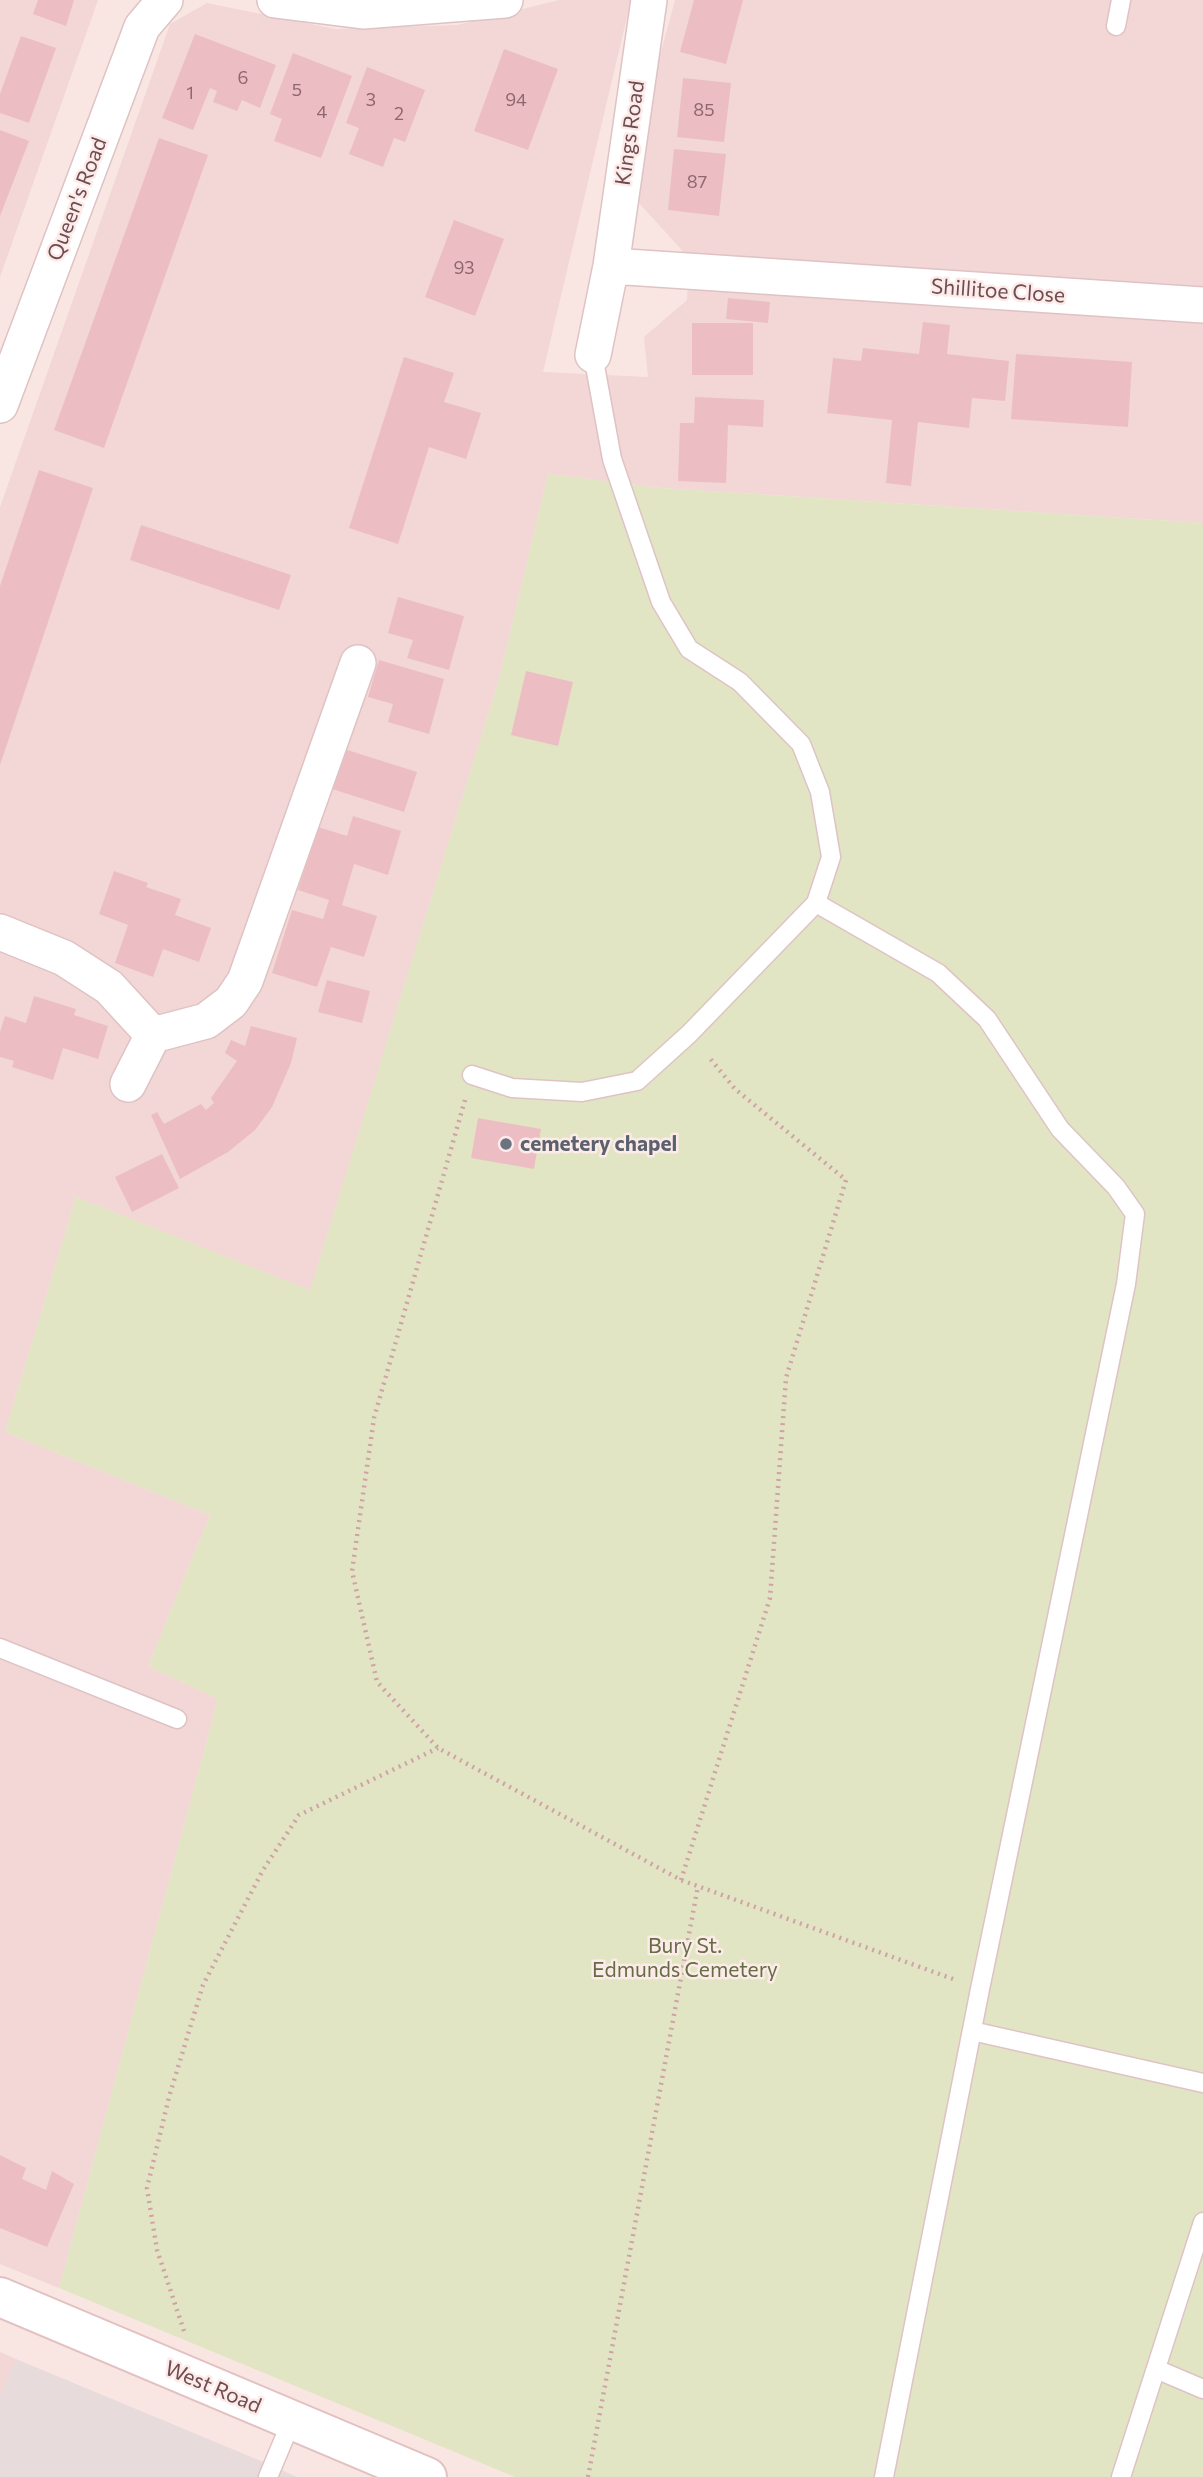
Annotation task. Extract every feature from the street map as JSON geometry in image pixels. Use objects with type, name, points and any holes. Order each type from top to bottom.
[{"type":"street","name":"Queen's Road","points":[[0,405],[142,27],[166,0]]},
{"type":"street","points":[[275,0],[363,11],[505,0]]},
{"type":"street","name":"Kings Road","points":[[593,355],[611,267],[649,0]]},
{"type":"street","name":"Shillitoe Close","points":[[611,267],[1203,305]]},
{"type":"street","points":[[128,1084],[153,1035],[206,1021],[231,1002],[244,981],[358,663]]},
{"type":"street","points":[[0,932],[64,958],[109,987],[153,1035]]},
{"type":"street","name":"West Road","points":[[0,2297],[427,2477]]},
{"type":"lane","points":[[1116,26],[1121,0]]},
{"type":"lane","points":[[472,1075],[512,1088],[582,1092],[637,1081],[689,1034],[816,903],[831,857],[820,792],[801,744],[740,682],[689,649],[661,602],[612,459],[593,355]]},
{"type":"lane","points":[[816,903],[938,973],[987,1020],[1060,1129],[1116,1187],[1135,1214],[1126,1284],[980,1989],[884,2477]]},
{"type":"lane","points":[[0,1648],[177,1718]]},
{"type":"lane","points":[[972,2031],[1203,2083]]},
{"type":"lane","points":[[1121,2477],[1203,2222]]},
{"type":"lane","points":[[1156,2370],[1203,2389]]},
{"type":"lane","points":[[268,2477],[292,2420]]},
{"type":"path","points":[[681,1880],[770,1598],[786,1378],[846,1180],[735,1089],[689,1034]]},
{"type":"path","points":[[472,1075],[374,1418],[352,1571],[377,1682],[438,1748],[681,1880],[980,1989]]},
{"type":"path","points":[[188,2342],[157,2250],[147,2188],[169,2097],[203,1985],[263,1870],[299,1815],[438,1748]]},
{"type":"path","points":[[588,2477],[698,1886]]},
{"type":"shaded area","points":[[0,0],[98,0],[0,277]]},
{"type":"shaded area","points":[[559,0],[631,0],[543,372],[648,377],[644,337],[687,300],[689,258],[638,202],[658,63],[675,0],[1203,0],[1203,523],[662,488],[548,474],[499,679],[310,1291],[76,1197],[5,1432],[210,1515],[148,1666],[218,1699],[59,2288],[0,2264],[0,507],[170,24],[207,3],[335,29],[457,25]]},
{"type":"shaded area","points":[[0,2352],[16,2359],[0,2396]]},
{"type":"shaded area","points":[[16,2359],[297,2477],[0,2477],[0,2396]]},
{"type":"green space","name":"Bury St. Edmunds Cemetery","points":[[548,474],[662,488],[1203,523],[1203,2477],[515,2477],[59,2288],[218,1699],[148,1666],[210,1515],[5,1432],[76,1197],[310,1290],[499,679]]},
{"type":"building","points":[[38,0],[74,0],[66,26],[33,14]]},
{"type":"building","points":[[694,0],[743,0],[726,64],[680,52]]},
{"type":"building","points":[[195,34],[276,65],[260,108],[242,100],[237,111],[213,102],[217,91],[210,88],[193,130],[162,118]]},
{"type":"building","points":[[21,36],[56,48],[29,123],[0,113],[0,94]]},
{"type":"building","points":[[504,49],[558,69],[528,150],[474,131]]},
{"type":"building","points":[[293,53],[352,76],[321,158],[274,141],[282,119],[270,114]]},
{"type":"building","points":[[367,67],[425,90],[405,142],[394,138],[383,167],[349,154],[359,128],[346,123]]},
{"type":"building","points":[[683,78],[731,83],[724,142],[677,137]]},
{"type":"building","points":[[0,130],[29,141],[0,216]]},
{"type":"building","points":[[159,138],[208,155],[104,448],[54,430]]},
{"type":"building","points":[[674,149],[726,154],[719,216],[668,210]]},
{"type":"building","points":[[454,220],[504,239],[475,316],[425,297]]},
{"type":"building","points":[[728,298],[770,302],[768,323],[726,319]]},
{"type":"building","points":[[923,322],[950,325],[947,354],[1009,361],[1005,401],[972,398],[969,428],[918,422],[911,486],[886,483],[892,420],[827,413],[833,358],[861,361],[863,348],[919,354]]},
{"type":"building","points":[[692,323],[753,323],[753,375],[692,375]]},
{"type":"building","points":[[1016,354],[1132,362],[1128,427],[1011,419]]},
{"type":"building","points":[[404,357],[454,373],[444,402],[481,413],[466,459],[429,447],[398,544],[349,528]]},
{"type":"building","points":[[695,397],[764,400],[763,427],[728,425],[726,483],[678,481],[680,423],[694,423]]},
{"type":"building","points":[[39,470],[93,488],[0,765],[0,586]]},
{"type":"building","points":[[141,525],[291,575],[279,610],[130,560]]},
{"type":"building","points":[[398,597],[464,616],[449,670],[407,658],[413,640],[388,633]]},
{"type":"building","points":[[379,660],[444,679],[429,734],[388,722],[393,704],[368,697]]},
{"type":"building","points":[[526,671],[573,682],[558,746],[511,735]]},
{"type":"building","points":[[341,748],[417,772],[404,812],[329,788]]},
{"type":"building","points":[[353,816],[401,831],[388,875],[354,864],[342,905],[377,916],[364,957],[331,947],[317,987],[272,973],[292,910],[323,919],[329,900],[298,890],[318,827],[347,836]]},
{"type":"building","points":[[114,871],[148,883],[146,887],[181,899],[175,915],[211,928],[199,962],[163,949],[153,977],[115,963],[128,925],[99,914]]},
{"type":"building","points":[[327,980],[370,991],[362,1023],[318,1012]]},
{"type":"building","points":[[34,996],[76,1009],[74,1015],[108,1026],[98,1059],[63,1048],[53,1080],[12,1067],[14,1061],[0,1057],[0,1032],[5,1016],[26,1023]]},
{"type":"building","points":[[251,1026],[297,1038],[291,1063],[272,1107],[255,1130],[228,1152],[180,1179],[151,1115],[157,1112],[164,1124],[201,1104],[206,1110],[214,1103],[211,1098],[237,1061],[225,1053],[231,1040],[245,1046]]},
{"type":"building","name":"cemetery chapel","points":[[478,1118],[541,1129],[534,1169],[471,1158]]},
{"type":"building","points":[[162,1154],[179,1188],[132,1212],[115,1177]]},
{"type":"building","points":[[0,2155],[26,2168],[22,2179],[46,2190],[52,2171],[74,2184],[47,2247],[0,2228]]},
{"type":"place","name":"cemetery chapel","points":[[506,1144]]}]
